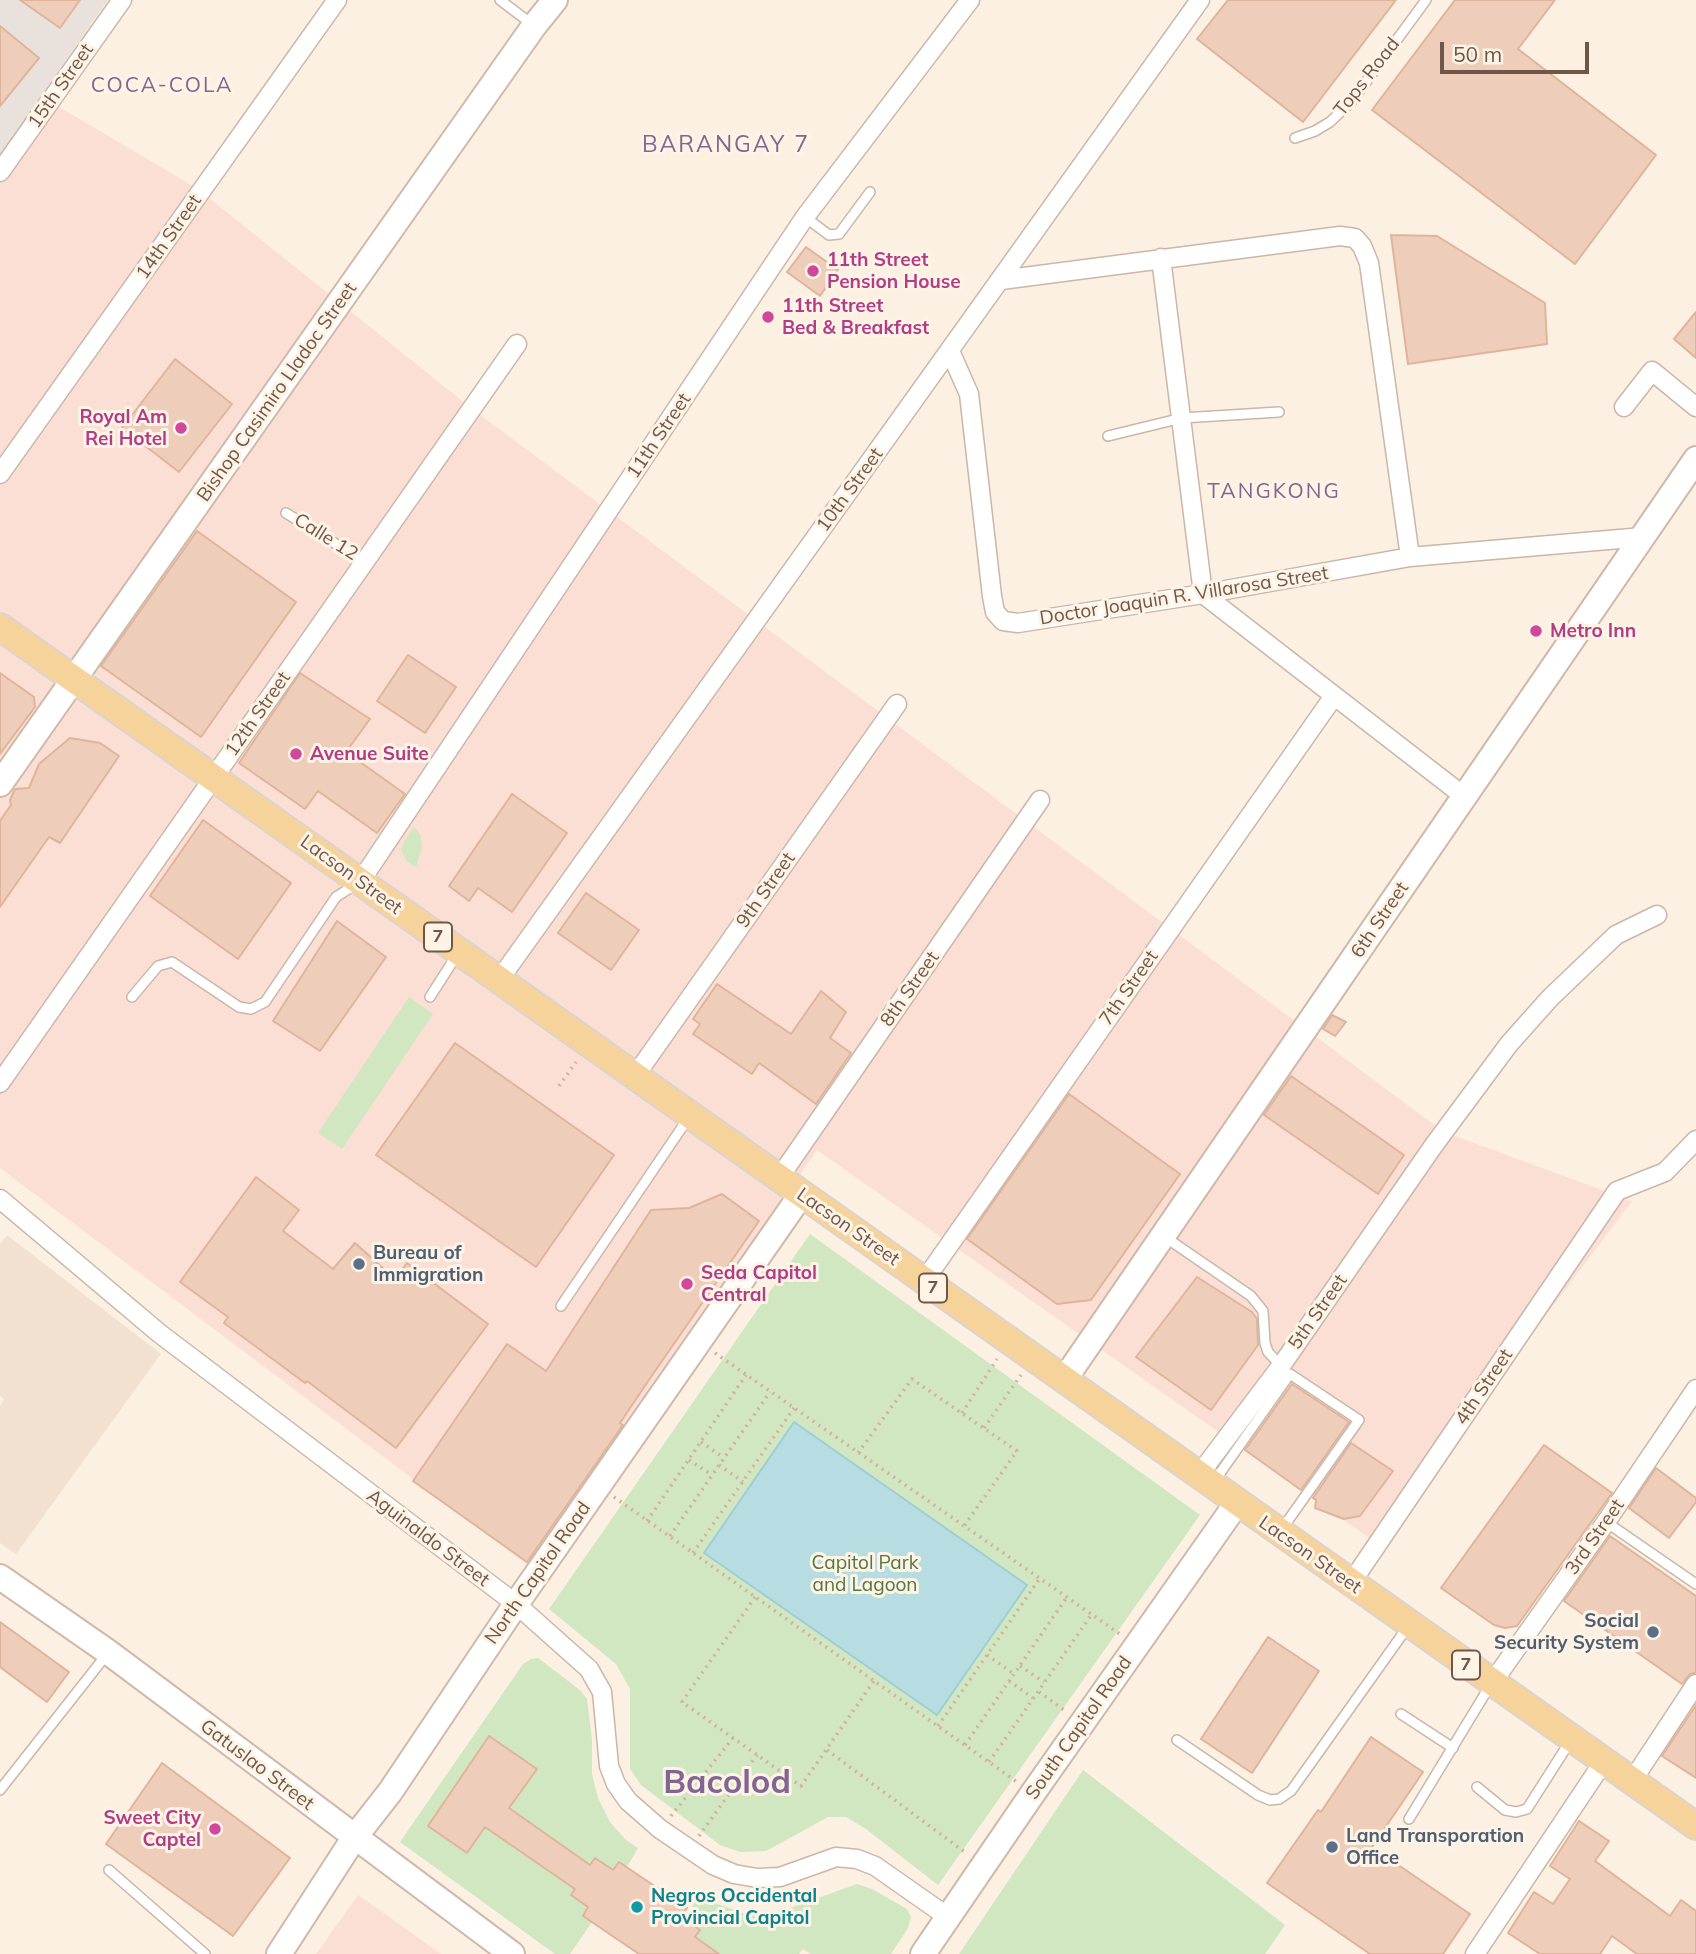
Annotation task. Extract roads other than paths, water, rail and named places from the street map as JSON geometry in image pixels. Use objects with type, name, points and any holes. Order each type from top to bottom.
[{"type":"main road","name":"Lacson Street","points":[[0,627],[1696,1826]]},
{"type":"street","name":"15th Street","points":[[0,172],[122,0]]},
{"type":"street","name":"14th Street","points":[[0,474],[337,0]]},
{"type":"street","name":"Bishop Casimiro Lladoc Street","points":[[0,784],[534,26],[555,0]]},
{"type":"street","name":"11th Street","points":[[360,882],[805,217],[970,0]]},
{"type":"street","name":"10th Street","points":[[499,980],[1200,0]]},
{"type":"street","points":[[1001,280],[1340,236],[1355,238],[1362,246],[1369,263],[1410,557]]},
{"type":"street","points":[[1161,258],[1203,594],[1465,797]]},
{"type":"street","name":"12th Street","points":[[0,1083],[517,344]]},
{"type":"street","name":"Doctor Joaquin R. Villarosa Street","points":[[950,351],[969,394],[992,596],[995,612],[1003,621],[1018,623],[1203,594],[1410,557],[1643,537]]},
{"type":"street","points":[[1624,407],[1652,372],[1696,407]]},
{"type":"street","name":"6th Street","points":[[1064,1380],[1696,458]]},
{"type":"street","name":"7th Street","points":[[924,1281],[1334,695]]},
{"type":"street","name":"9th Street","points":[[635,1076],[897,704]]},
{"type":"street","name":"8th Street","points":[[779,1178],[1040,800]]},
{"type":"street","name":"5th Street","points":[[1205,1480],[1434,1145],[1509,1044],[1550,998],[1615,935],[1657,915]]},
{"type":"street","name":"4th Street","points":[[1351,1583],[1617,1191],[1665,1172],[1696,1140]]},
{"type":"street","name":"North Capitol Road","points":[[279,1954],[354,1838],[390,1791],[516,1604],[802,1195]]},
{"type":"street","name":"Aguinaldo Street","points":[[0,1199],[159,1333],[516,1604],[589,1669],[597,1680],[605,1706],[609,1766],[616,1784],[628,1801],[660,1829],[688,1850],[734,1874],[757,1878],[780,1877],[836,1857],[857,1859],[875,1866],[948,1917]]},
{"type":"street","name":"3rd Street","points":[[1492,1683],[1696,1389]]},
{"type":"street","name":"South Capitol Road","points":[[923,1954],[1237,1503]]},
{"type":"street","name":"Gatuslao Street","points":[[0,1577],[108,1652],[512,1954]]},
{"type":"street","points":[[1632,1782],[1696,1684]]},
{"type":"street","points":[[1475,1954],[1604,1761]]},
{"type":"lane","points":[[500,0],[534,26]]},
{"type":"lane","name":"Tops Road","points":[[1295,138],[1330,122],[1352,102],[1426,0]]},
{"type":"lane","points":[[805,217],[829,235],[839,234],[870,192]]},
{"type":"lane","points":[[1108,436],[1182,418],[1279,412]]},
{"type":"lane","name":"Calle 12","points":[[286,513],[365,562]]},
{"type":"lane","points":[[132,997],[158,966],[172,961],[239,1007],[251,1009],[265,1002],[336,897],[360,882]]},
{"type":"lane","points":[[430,997],[459,952]]},
{"type":"lane","points":[[561,1306],[690,1115]]},
{"type":"lane","points":[[1164,1236],[1251,1296],[1263,1311],[1268,1352],[1281,1366]]},
{"type":"lane","points":[[1205,1480],[1290,1374],[1359,1420],[1279,1533]]},
{"type":"lane","points":[[1606,1522],[1696,1584]]},
{"type":"lane","points":[[1177,1740],[1258,1795],[1270,1800],[1279,1799],[1291,1791],[1409,1625]]},
{"type":"lane","points":[[0,1790],[108,1652]]},
{"type":"lane","points":[[1409,1819],[1492,1683]]},
{"type":"lane","points":[[1401,1714],[1453,1748]]},
{"type":"lane","points":[[1477,1787],[1505,1810],[1517,1812],[1527,1809],[1572,1739]]},
{"type":"lane","points":[[109,1870],[205,1954]]},
{"type":"water","points":[[794,1422],[1027,1585],[937,1715],[704,1553]]},
{"type":"place","name":"11th Street Pension House","points":[[813,271]]},
{"type":"place","name":"11th Street Bed & Breakfast","points":[[768,317]]},
{"type":"place","name":"Royal Am Rei Hotel","points":[[181,428]]},
{"type":"place","name":"Metro Inn","points":[[1536,631]]},
{"type":"place","name":"Avenue Suite","points":[[296,754]]},
{"type":"place","name":"Bureau of Immigration","points":[[359,1264]]},
{"type":"place","name":"Seda Capitol Central","points":[[687,1284]]},
{"type":"place","name":"Social Security System","points":[[1653,1632]]},
{"type":"place","name":"Sweet City Captel","points":[[215,1829]]},
{"type":"place","name":"Land Transporation Office","points":[[1332,1847]]},
{"type":"place","name":"Negros Occidental Provincial Capitol","points":[[637,1907]]},
{"type":"district","name":"COCA-COLA","points":[[162,86]]},
{"type":"district","name":"BARANGAY 7","points":[[726,145]]},
{"type":"district","name":"TANGKONG","points":[[1274,492]]},
{"type":"district","name":"Bacolod","points":[[727,1783]]},
{"type":"park label","name":"Capitol Park and Lagoon","points":[[865,1574]]}]
